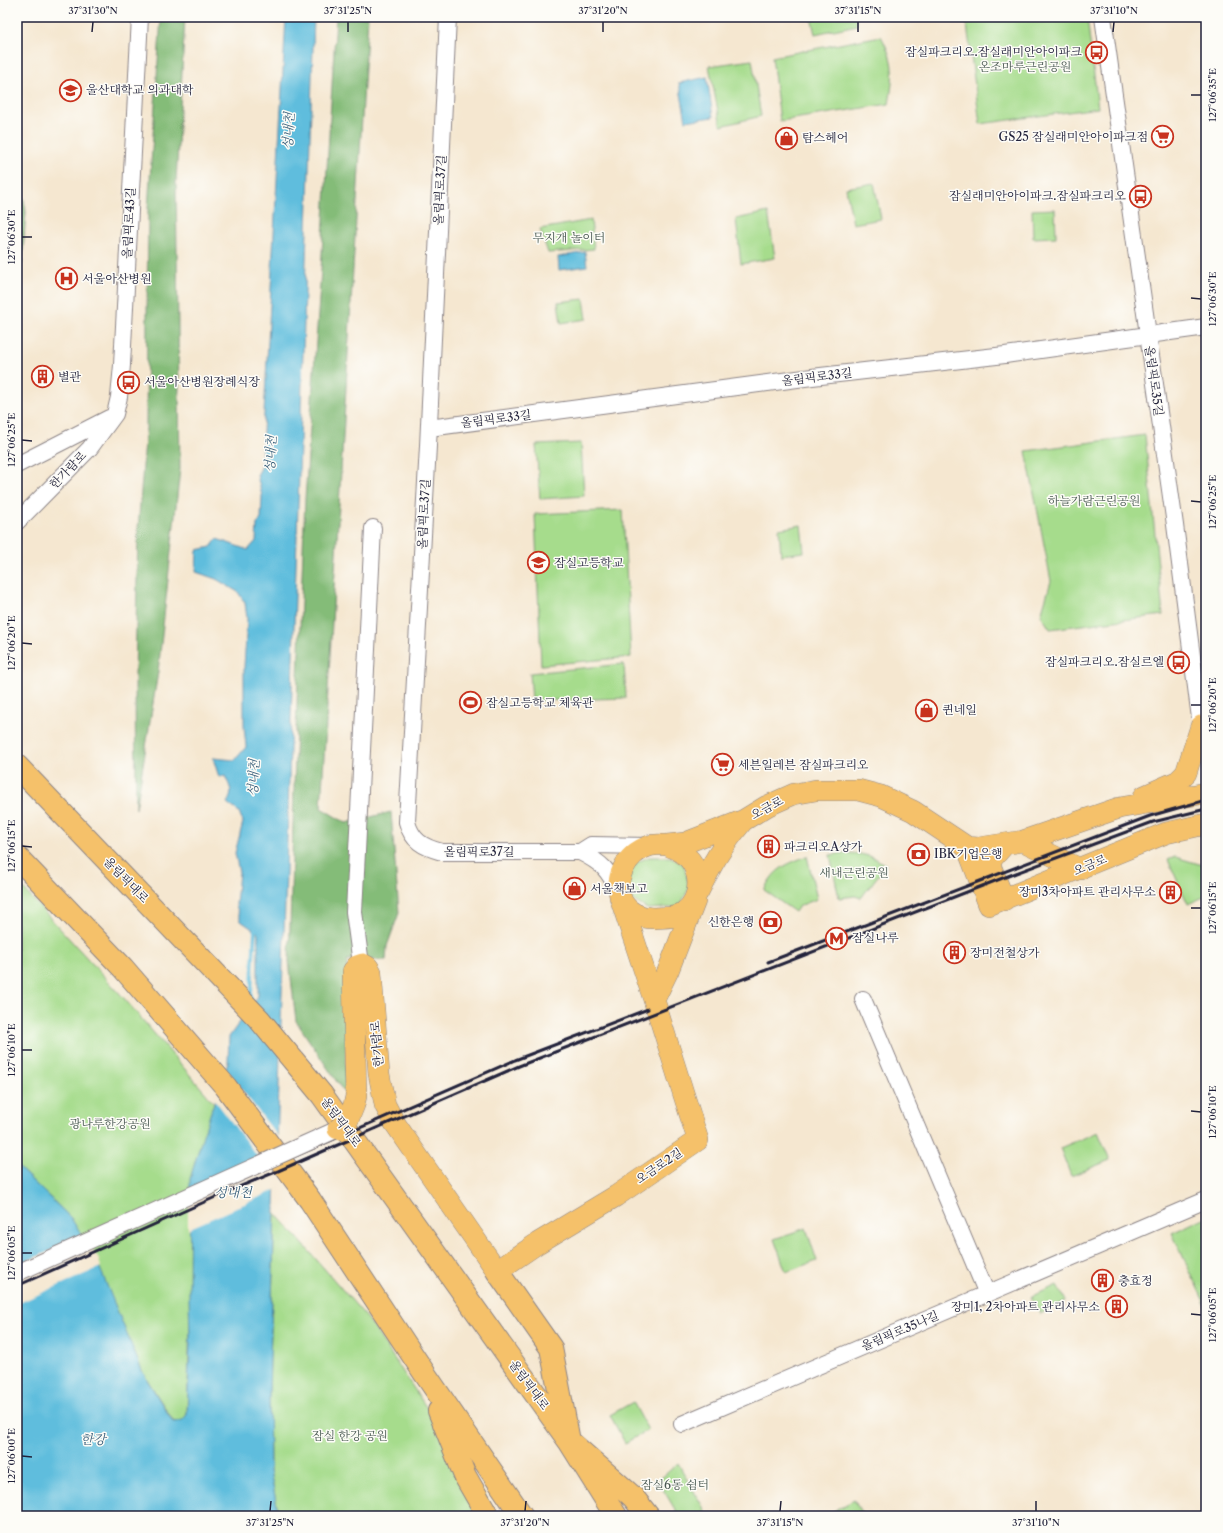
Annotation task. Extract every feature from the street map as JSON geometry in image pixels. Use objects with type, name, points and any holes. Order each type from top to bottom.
[{"type":"highway","name":"올림픽대로","points":[[17,766],[259,1019],[322,1095],[569,1441],[616,1516]]},
{"type":"highway","points":[[17,857],[123,968],[226,1087],[310,1200],[425,1374],[522,1516]]},
{"type":"highway","points":[[497,1271],[551,1348],[569,1441],[634,1497],[648,1516]]},
{"type":"highway","points":[[425,1374],[465,1476],[488,1516]]},
{"type":"main road","points":[[967,847],[978,848],[1014,843],[1119,808],[1178,781],[1186,773],[1203,735]]},
{"type":"main road","name":"오금로","points":[[744,820],[767,806],[794,794],[816,790],[858,790],[881,796],[913,812],[967,847],[989,905],[1166,833],[1206,824]]},
{"type":"main road","points":[[1119,808],[1206,793]]},
{"type":"main road","points":[[654,1000],[619,895],[621,872],[627,861],[635,854],[658,846],[685,843],[744,820]]},
{"type":"main road","points":[[654,1000],[668,971],[696,897],[710,866],[725,842],[744,820]]},
{"type":"main road","points":[[1166,833],[1206,836]]},
{"type":"main road","points":[[1014,843],[1080,869]]},
{"type":"main road","points":[[1004,900],[989,862],[1014,843]]},
{"type":"main road","points":[[619,895],[627,909],[636,915],[650,918],[676,916],[687,909],[696,897],[698,885],[696,872],[690,860],[680,851],[658,846]]},
{"type":"main road","name":"한가람로","points":[[343,1125],[354,1105],[356,1096],[353,971],[356,966],[361,964],[368,967],[371,972],[379,1074],[386,1105],[394,1122],[497,1271]]},
{"type":"main road","name":"오금로2길","points":[[497,1271],[538,1243],[616,1196],[698,1140],[654,1000]]},
{"type":"street","name":"올림픽로43길","points":[[115,414],[119,397],[122,365],[140,17]]},
{"type":"street","name":"올림픽로37길","points":[[448,17],[429,428],[406,822],[409,832],[417,841],[428,849],[442,852],[580,852]]},
{"type":"street","name":"올림픽로35길","points":[[1103,17],[1175,525],[1203,735]]},
{"type":"street","name":"올림픽로33길","points":[[429,428],[812,377],[1005,355],[1206,327]]},
{"type":"street","points":[[17,465],[88,430],[115,414]]},
{"type":"street","name":"한가람로","points":[[17,522],[90,448],[115,414]]},
{"type":"street","points":[[361,964],[354,912],[373,528]]},
{"type":"street","points":[[580,852],[591,845],[658,846]]},
{"type":"street","points":[[580,852],[595,859],[605,868],[614,881],[619,895]]},
{"type":"street","points":[[863,998],[987,1294]]},
{"type":"street","points":[[17,1273],[343,1125]]},
{"type":"street","name":"올림픽로35나길","points":[[682,1424],[1206,1200]]},
{"type":"green space","points":[[161,17],[185,17],[176,182],[180,469],[158,672],[136,809],[135,678],[138,529],[146,428],[148,208]]},
{"type":"green space","points":[[336,17],[368,17],[321,808],[346,823],[391,812],[399,913],[387,946],[386,960],[347,960],[345,1094],[296,1021],[289,961],[305,499],[321,270]]},
{"type":"green space","points":[[811,17],[856,17],[857,25],[815,34]]},
{"type":"green space","name":"온조마루근린공원","points":[[966,17],[1087,17],[1098,108],[980,124]]},
{"type":"green space","points":[[881,36],[889,54],[892,69],[892,85],[889,104],[780,121],[772,57]]},
{"type":"green space","points":[[752,60],[761,116],[721,126],[709,66]]},
{"type":"green space","points":[[874,183],[881,219],[853,224],[846,188]]},
{"type":"green space","points":[[17,189],[22,189],[26,212],[22,264],[17,268]]},
{"type":"green space","points":[[1055,209],[1056,237],[1033,238],[1032,210]]},
{"type":"green space","points":[[768,212],[775,258],[741,264],[736,219]]},
{"type":"green space","name":"무지개 놀이터","points":[[591,220],[594,249],[548,253],[540,229]]},
{"type":"green space","points":[[584,299],[587,319],[561,323],[558,302]]},
{"type":"green space","name":"하늘가람근린공원","points":[[1145,435],[1163,615],[1050,629],[1041,615],[1051,581],[1026,451]]},
{"type":"green space","points":[[581,443],[584,496],[540,499],[536,445]]},
{"type":"green space","points":[[623,510],[631,657],[541,665],[535,514]]},
{"type":"green space","points":[[801,525],[804,552],[781,555],[779,529]]},
{"type":"green space","points":[[624,664],[626,698],[532,701],[530,673]]},
{"type":"green space","name":"새내근린공원","points":[[843,853],[866,855],[886,865],[861,898],[855,896],[839,898],[830,855]]},
{"type":"green space","name":"새내근린공원","points":[[807,856],[817,899],[799,906],[795,912],[764,890],[772,877],[781,868]]},
{"type":"green space","points":[[649,857],[671,857],[684,865],[689,888],[679,907],[647,909],[631,899],[626,879],[637,862]]},
{"type":"green space","points":[[1175,857],[1206,866],[1206,896],[1188,904],[1168,860]]},
{"type":"green space","name":"광나루한강공원","points":[[17,882],[122,996],[214,1103],[195,1164],[187,1414],[185,1418],[180,1421],[174,1422],[143,1373],[106,1285],[71,1218],[17,1166]]},
{"type":"green space","points":[[1098,1132],[1110,1160],[1071,1176],[1060,1148]]},
{"type":"green space","name":"잠실 한강 공원","points":[[275,1212],[368,1319],[498,1516],[279,1516],[270,1471],[269,1391]]},
{"type":"green space","points":[[1206,1217],[1206,1306],[1172,1233]]},
{"type":"green space","points":[[806,1228],[817,1261],[786,1272],[774,1239]]},
{"type":"green space","points":[[1057,1285],[1066,1301],[1040,1314],[1031,1297]]},
{"type":"green space","points":[[633,1402],[648,1430],[625,1443],[610,1415]]},
{"type":"green space","name":"잠실6동 쉼터","points":[[678,1463],[708,1516],[679,1516],[658,1481]]},
{"type":"green space","points":[[854,1500],[863,1516],[825,1516]]},
{"type":"water","name":"성내천","points":[[286,17],[314,17],[269,1391],[270,1471],[279,1516],[17,1516],[17,1166],[71,1218],[97,1261],[143,1373],[173,1422],[182,1420],[187,1414],[190,1340],[190,1179],[203,1135],[228,1062],[229,1037],[258,996],[258,933],[241,921],[236,905],[239,872],[235,853],[243,822],[239,812],[227,803],[231,793],[230,786],[225,776],[219,777],[213,758],[235,760],[246,747],[244,726],[244,667],[247,619],[245,603],[238,592],[216,579],[196,572],[197,550],[211,547],[217,539],[248,550],[256,541],[257,524],[261,519],[262,496],[257,475],[261,468]]},
{"type":"water","points":[[707,77],[713,117],[686,121],[679,83]]},
{"type":"water","points":[[585,252],[587,266],[559,270],[558,257]]},
{"type":"pier","points":[[224,1067],[280,1139],[278,1189],[188,1229],[188,1191],[260,1160],[214,1099]]},
{"type":"pier","points":[[85,1236],[99,1260],[101,1267],[17,1304],[17,1265]]},
{"type":"waterway","name":"성내천","points":[[251,998],[255,927]]},
{"type":"railway","points":[[768,962],[1150,816],[1206,800]]},
{"type":"railway","points":[[17,1286],[229,1191],[519,1066],[1008,876],[1153,822],[1206,809]]},
{"type":"railway","points":[[243,1179],[515,1060],[648,1009]]},
{"type":"railway","points":[[17,1277],[200,1197]]},
{"type":"place","name":"잠실파크리오.잠실래미안아이파크","points":[[1097,52]]},
{"type":"place","name":"울산대학교 의과대학","points":[[71,90]]},
{"type":"place","name":"GS25 잠실래미안아이파크점","points":[[1163,137]]},
{"type":"place","name":"탐스헤어","points":[[787,138]]},
{"type":"place","name":"잠실래미안아이파크.잠실파크리오","points":[[1141,196]]},
{"type":"place","name":"서울아산병원","points":[[66,279]]},
{"type":"place","name":"별관","points":[[43,377]]},
{"type":"place","name":"서울아산병원장례식장","points":[[129,382]]},
{"type":"place","name":"잠실고등학교","points":[[539,563]]},
{"type":"place","name":"잠실파크리오.잠실르엘","points":[[1179,662]]},
{"type":"place","name":"잠실고등학교 체육관","points":[[470,703]]},
{"type":"place","name":"퀸네일","points":[[926,710]]},
{"type":"place","name":"세븐일레븐 잠실파크리오","points":[[723,765]]},
{"type":"place","name":"파크리오A상가","points":[[768,847]]},
{"type":"place","name":"IBK기업은행","points":[[918,854]]},
{"type":"place","name":"서울책보고","points":[[574,889]]},
{"type":"place","name":"장미3차아파트 관리사무소","points":[[1171,892]]},
{"type":"place","name":"신한은행","points":[[770,922]]},
{"type":"place","name":"잠실나루","points":[[837,938]]},
{"type":"place","name":"장미전철상가","points":[[954,953]]},
{"type":"place","name":"충효정","points":[[1103,1281]]},
{"type":"place","name":"장미1, 2차아파트 관리사무소","points":[[1116,1307]]},
{"type":"water label","name":"한강","points":[[93,1439]]}]
